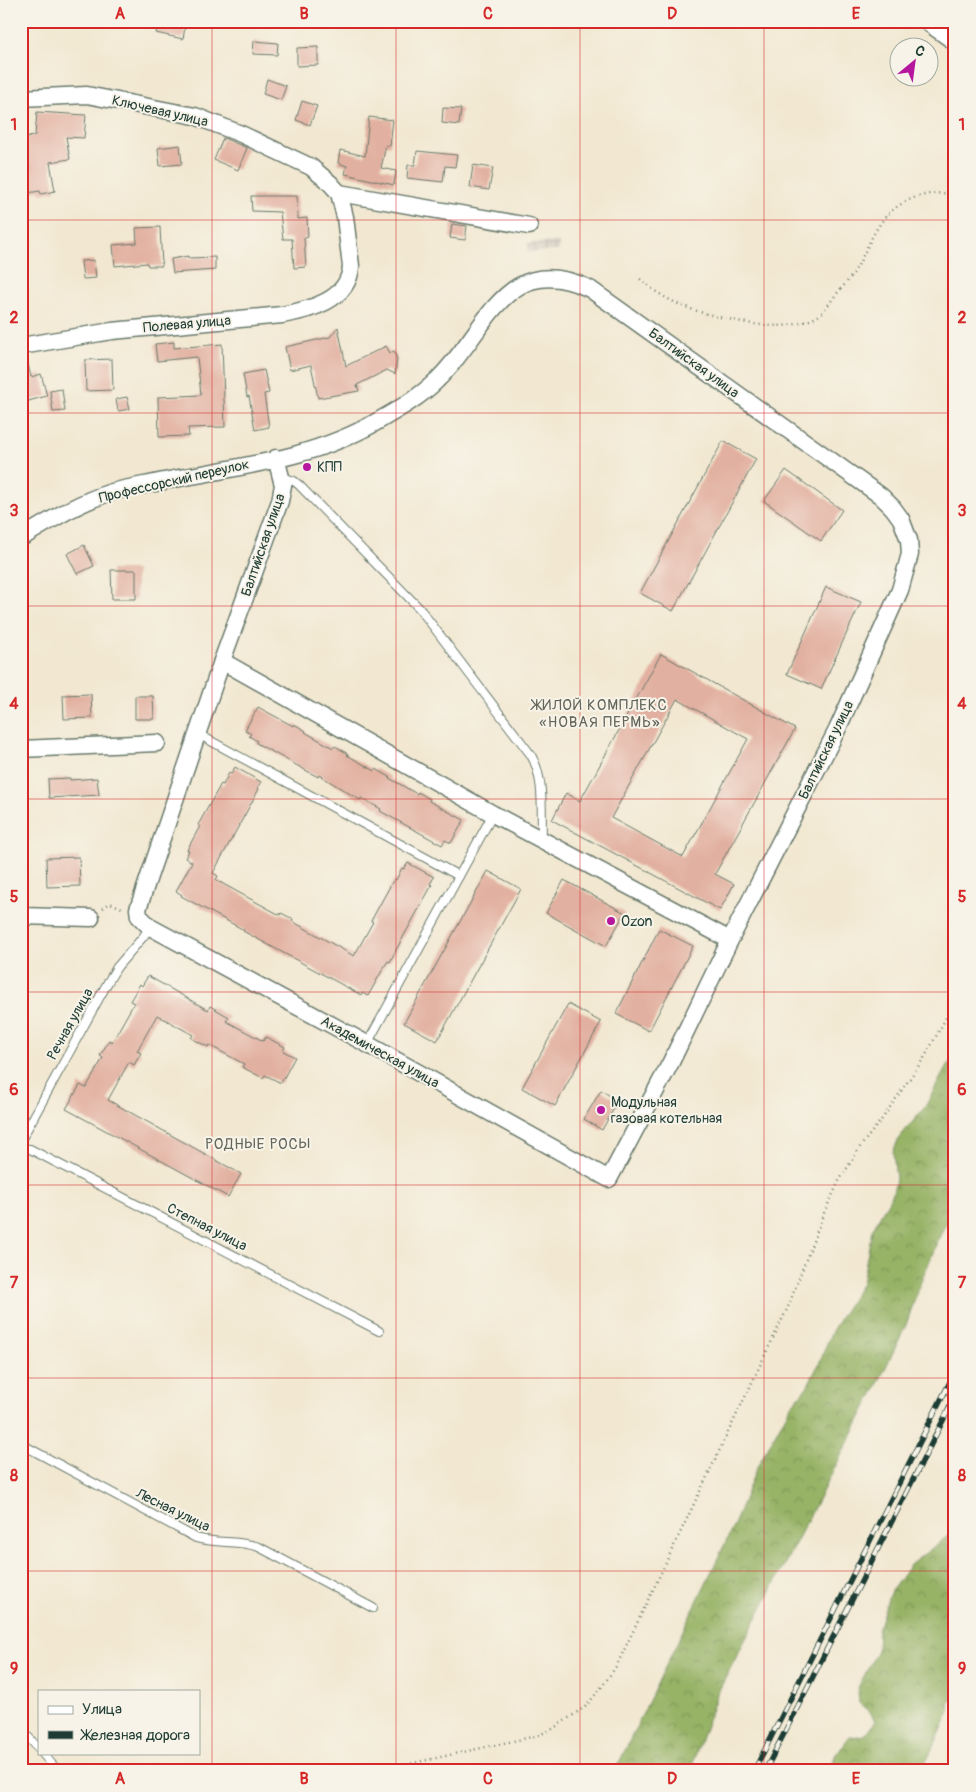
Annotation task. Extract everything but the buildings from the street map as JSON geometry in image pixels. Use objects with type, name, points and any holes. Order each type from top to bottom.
[{"type":"highway","points":[[934,21],[955,36]]},
{"type":"street","name":"Ключевая улица","points":[[21,98],[87,95],[195,116],[241,134],[311,167],[339,193]]},
{"type":"street","points":[[339,193],[529,226]]},
{"type":"street","name":"Полевая улица","points":[[21,346],[112,331],[282,315],[319,305],[334,296],[346,284],[350,273],[351,256],[343,205],[339,193]]},
{"type":"street","name":"Балтийская улица","points":[[144,922],[138,909],[222,661],[280,500],[283,485],[276,458],[301,453],[342,440],[364,429],[421,394],[438,380],[452,364],[493,309],[512,290],[524,282],[536,278],[562,278],[590,289],[881,496],[901,519],[909,540],[910,554],[900,590],[837,730],[730,940],[671,1062],[609,1179]]},
{"type":"street","name":"Профессорский переулок","points":[[21,538],[81,503],[113,491],[276,458]]},
{"type":"street","points":[[222,661],[542,841],[730,940]]},
{"type":"street","points":[[21,748],[157,743]]},
{"type":"street","points":[[21,916],[90,918]]},
{"type":"street","name":"Академическая улица","points":[[144,922],[609,1179]]},
{"type":"lane","points":[[282,476],[299,485],[420,610],[531,755],[536,765],[539,781],[542,841]]},
{"type":"lane","points":[[198,734],[459,876]]},
{"type":"lane","points":[[367,1044],[493,814]]},
{"type":"lane","name":"Речная улица","points":[[21,1140],[108,982],[126,956],[143,937],[144,922]]},
{"type":"lane","name":"Степная улица","points":[[21,1148],[30,1149],[380,1330]]},
{"type":"lane","name":"Лесная улица","points":[[21,1444],[196,1538],[217,1543],[250,1544],[259,1547],[373,1608]]},
{"type":"lane","points":[[21,1729],[38,1748]]},
{"type":"lane","points":[[43,1754],[58,1771]]},
{"type":"path","points":[[640,279],[654,292],[676,304],[699,313],[760,324],[785,325],[799,323],[819,315],[852,275],[885,217],[912,198],[939,192],[955,194]]},
{"type":"path","points":[[90,918],[110,902],[144,922]]},
{"type":"path","points":[[377,1771],[536,1736],[566,1721],[585,1707],[602,1688],[617,1665],[788,1306],[838,1181],[926,1055],[955,1001]]},
{"type":"shaded area","points":[[559,242],[559,251],[528,252],[528,243]]},
{"type":"green space","points":[[955,1057],[955,1208],[942,1231],[920,1284],[906,1325],[872,1396],[717,1694],[690,1771],[615,1771],[734,1525],[757,1467],[790,1407],[807,1387],[819,1364],[832,1331],[862,1283],[872,1230],[893,1193],[896,1179],[893,1152],[899,1138],[925,1107],[947,1066]]},
{"type":"green space","points":[[955,1522],[955,1694],[949,1704],[950,1711],[932,1750],[921,1771],[829,1771],[836,1754],[850,1736],[865,1734],[875,1721],[871,1713],[859,1703],[858,1688],[877,1651],[878,1629],[890,1593],[910,1565],[948,1536]]},
{"type":"railway","points":[[754,1771],[955,1372]]},
{"type":"railway","points":[[765,1771],[955,1397]]},
{"type":"place","name":"КПП","points":[[307,467]]},
{"type":"place","name":"Ozon","points":[[611,921]]},
{"type":"place","name":"Модульная газовая котельная","points":[[601,1110]]},
{"type":"district","name":"ЖИЛОЙ КОМПЛЕКС «НОВАЯ ПЕРМЬ»","points":[[600,714]]},
{"type":"district","name":"РОДНЫЕ РОСЫ","points":[[258,1144]]}]
